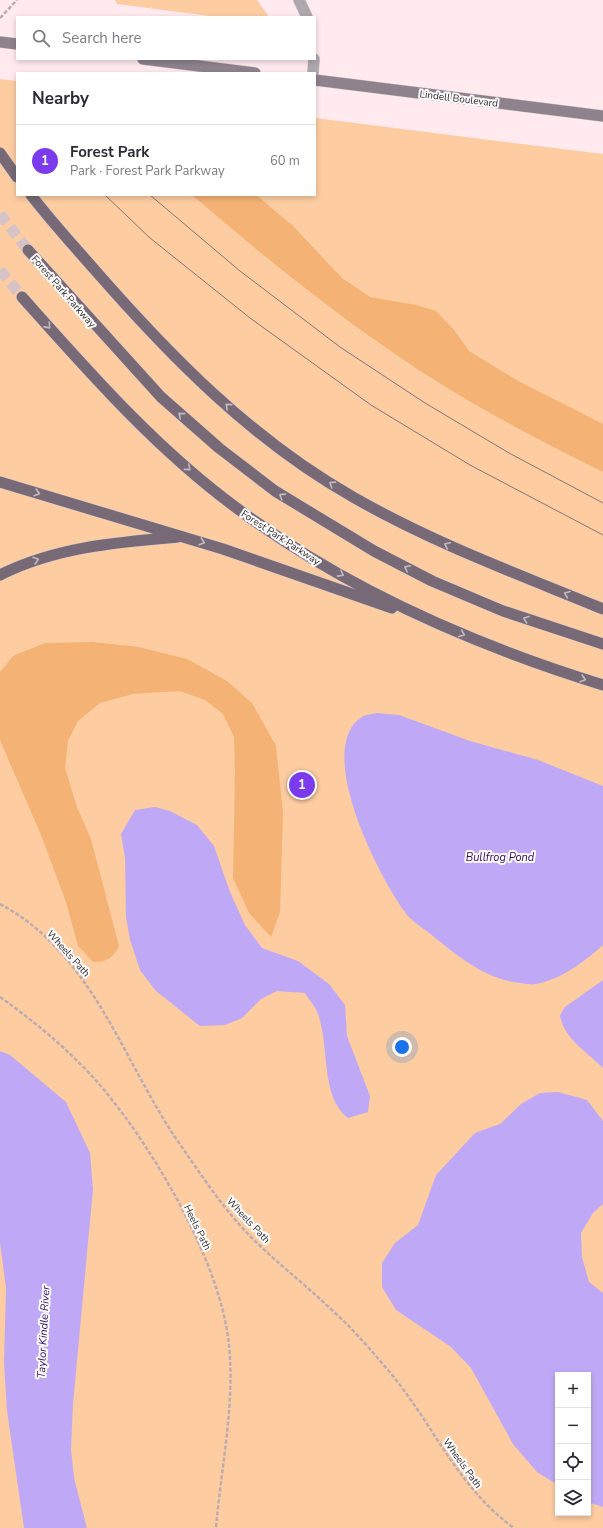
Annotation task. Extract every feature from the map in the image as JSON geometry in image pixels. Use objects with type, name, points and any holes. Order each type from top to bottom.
[{"type":"main road","points":[[0,42],[16,44]]},
{"type":"main road","points":[[151,60],[248,72]]},
{"type":"main road","name":"Lindell Boulevard","points":[[316,80],[603,116]]},
{"type":"main road","points":[[0,153],[16,176]]},
{"type":"main road","points":[[32,196],[109,286],[198,381],[252,427],[301,464],[352,496],[406,526],[458,550],[603,609]]},
{"type":"main road","name":"Forest Park Parkway","points":[[28,250],[161,397],[219,448],[275,491],[374,552],[432,581],[502,611],[603,644]]},
{"type":"main road","name":"Forest Park Parkway","points":[[22,297],[108,392],[186,467],[237,509],[292,547],[426,619],[500,650],[603,685]]},
{"type":"main road","points":[[0,482],[185,537],[426,619]]},
{"type":"main road","points":[[0,575],[15,567],[51,555],[84,548],[125,541],[185,537]]},
{"type":"street","points":[[298,0],[306,16]]},
{"type":"street","points":[[314,60],[314,72]]},
{"type":"path","points":[[0,18],[17,0]]},
{"type":"path","name":"Wheels Path","points":[[0,904],[33,925],[52,943],[88,986],[151,1101],[227,1210],[252,1237],[360,1337],[389,1370],[412,1401],[452,1464],[475,1493],[501,1519],[514,1528]]},
{"type":"path","name":"Heels Path","points":[[0,997],[47,1033],[81,1064],[105,1091],[129,1123],[156,1165],[191,1226],[206,1262],[225,1318],[229,1344],[231,1378],[230,1405],[216,1528]]},
{"type":"shaded area","points":[[115,0],[257,0],[268,16],[209,16],[117,4]]},
{"type":"shaded area","points":[[0,79],[16,81],[16,196],[316,196],[316,118],[603,154],[603,1528],[0,1528]]},
{"type":"shaded area","points":[[193,196],[257,196],[292,225],[342,278],[370,297],[416,305],[436,311],[454,330],[469,351],[520,382],[603,424],[603,472],[538,439],[433,379],[370,337],[250,244]]},
{"type":"shaded area","points":[[93,642],[139,647],[187,659],[227,681],[252,703],[276,746],[283,813],[280,912],[271,937],[249,913],[233,878],[235,771],[234,737],[223,714],[205,700],[180,691],[133,694],[100,703],[78,721],[68,741],[65,768],[77,807],[91,839],[119,946],[114,954],[106,960],[93,962],[78,946],[66,902],[41,835],[0,740],[0,672],[13,656],[45,643]]},
{"type":"water","name":"Bullfrog Pond","points":[[377,713],[399,715],[470,741],[538,760],[603,786],[603,945],[588,958],[564,974],[546,982],[527,984],[495,977],[471,965],[410,918],[394,895],[367,844],[356,815],[348,785],[344,758],[348,735],[360,718]]},
{"type":"water","points":[[155,807],[170,811],[197,825],[214,846],[230,892],[245,925],[262,948],[298,961],[329,984],[345,1005],[347,1036],[370,1096],[368,1112],[348,1118],[339,1109],[333,1098],[327,1072],[322,1029],[319,1017],[315,1007],[305,993],[277,991],[261,999],[242,1018],[225,1025],[200,1026],[156,991],[140,970],[130,940],[126,917],[125,858],[121,834],[135,810]]},
{"type":"water","points":[[603,980],[603,1068],[571,1038],[562,1023],[560,1015],[565,1007]]},
{"type":"water","name":"Taylor Kindle River","points":[[0,1051],[10,1055],[66,1102],[90,1153],[93,1189],[73,1404],[71,1449],[74,1478],[87,1528],[24,1528],[7,1411],[4,1363],[6,1288],[0,1243]]},
{"type":"water","points":[[558,1092],[587,1100],[603,1121],[603,1204],[593,1213],[581,1233],[582,1257],[589,1282],[603,1293],[603,1507],[591,1503],[591,1372],[555,1372],[555,1483],[537,1472],[513,1444],[471,1368],[451,1347],[396,1310],[382,1287],[382,1263],[395,1243],[418,1225],[436,1175],[475,1133],[500,1124],[521,1104],[540,1093]]},
{"type":"tunnel","points":[[0,214],[28,250]]},
{"type":"tunnel","points":[[0,270],[22,297]]},
{"type":"tram line","points":[[106,196],[150,238],[250,318],[371,405],[470,465],[603,535]]},
{"type":"tram line","points":[[151,196],[240,271],[340,347],[425,403],[509,453],[603,503]]},
{"type":"place","name":"Forest Park","points":[[302,785]]}]
